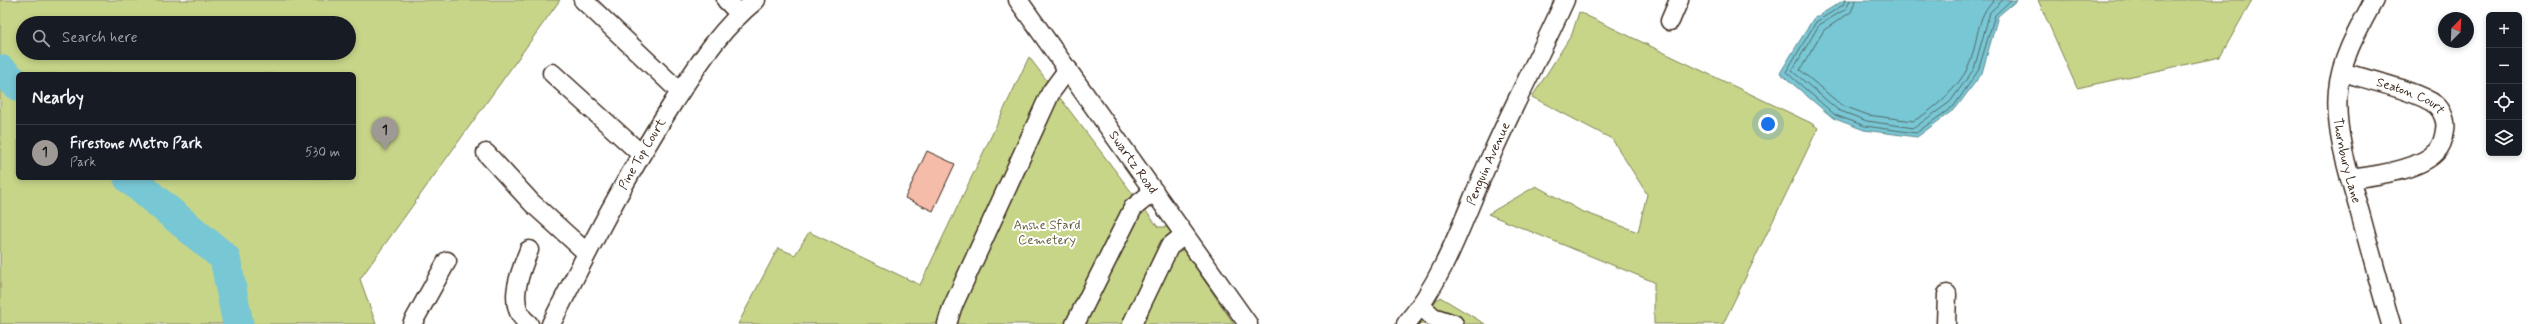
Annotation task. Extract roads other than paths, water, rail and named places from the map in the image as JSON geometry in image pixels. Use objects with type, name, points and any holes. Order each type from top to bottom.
[{"type":"street","points":[[583,0],[680,92]]},
{"type":"street","points":[[726,0],[740,14]]},
{"type":"street","name":"Pine Top Court","points":[[551,324],[614,198],[680,92],[703,56],[726,27],[756,0]]},
{"type":"street","name":"Swartz Road","points":[[1018,0],[1248,324]]},
{"type":"street","name":"Penguin Avenue","points":[[1406,324],[1421,306],[1433,286],[1491,155],[1565,0]]},
{"type":"street","points":[[1670,20],[1679,0]]},
{"type":"street","name":"Thornbury Lane","points":[[2374,0],[2350,46],[2338,90],[2338,109],[2350,179],[2391,324]]},
{"type":"street","points":[[948,324],[952,308],[1051,92],[1068,69]]},
{"type":"street","points":[[552,72],[641,154]]},
{"type":"street","name":"Seaton Court","points":[[2342,72],[2399,89],[2436,106],[2444,116],[2446,127],[2443,140],[2437,151],[2427,159],[2395,170],[2350,179]]},
{"type":"street","points":[[486,153],[532,203],[587,253]]},
{"type":"street","points":[[1075,324],[1133,208],[1154,191]]},
{"type":"street","points":[[1132,324],[1169,247],[1184,235]]},
{"type":"street","points":[[520,322],[516,304],[518,276],[529,250]]},
{"type":"street","points":[[412,324],[447,261]]},
{"type":"street","points":[[1946,324],[1947,294]]},
{"type":"street","points":[[1421,306],[1433,317],[1454,324]]},
{"type":"water","points":[[1844,0],[2017,0],[1998,16],[1982,73],[1956,108],[1917,137],[1864,130],[1833,118],[1780,73],[1813,19]]},
{"type":"waterway","points":[[0,70],[16,83]]},
{"type":"waterway","points":[[131,180],[225,258],[238,324]]},
{"type":"place","name":"Firestone Metro Park","points":[[385,150]]},
{"type":"park label","name":"Anshe Sfard Cemetery","points":[[1047,232]]}]
